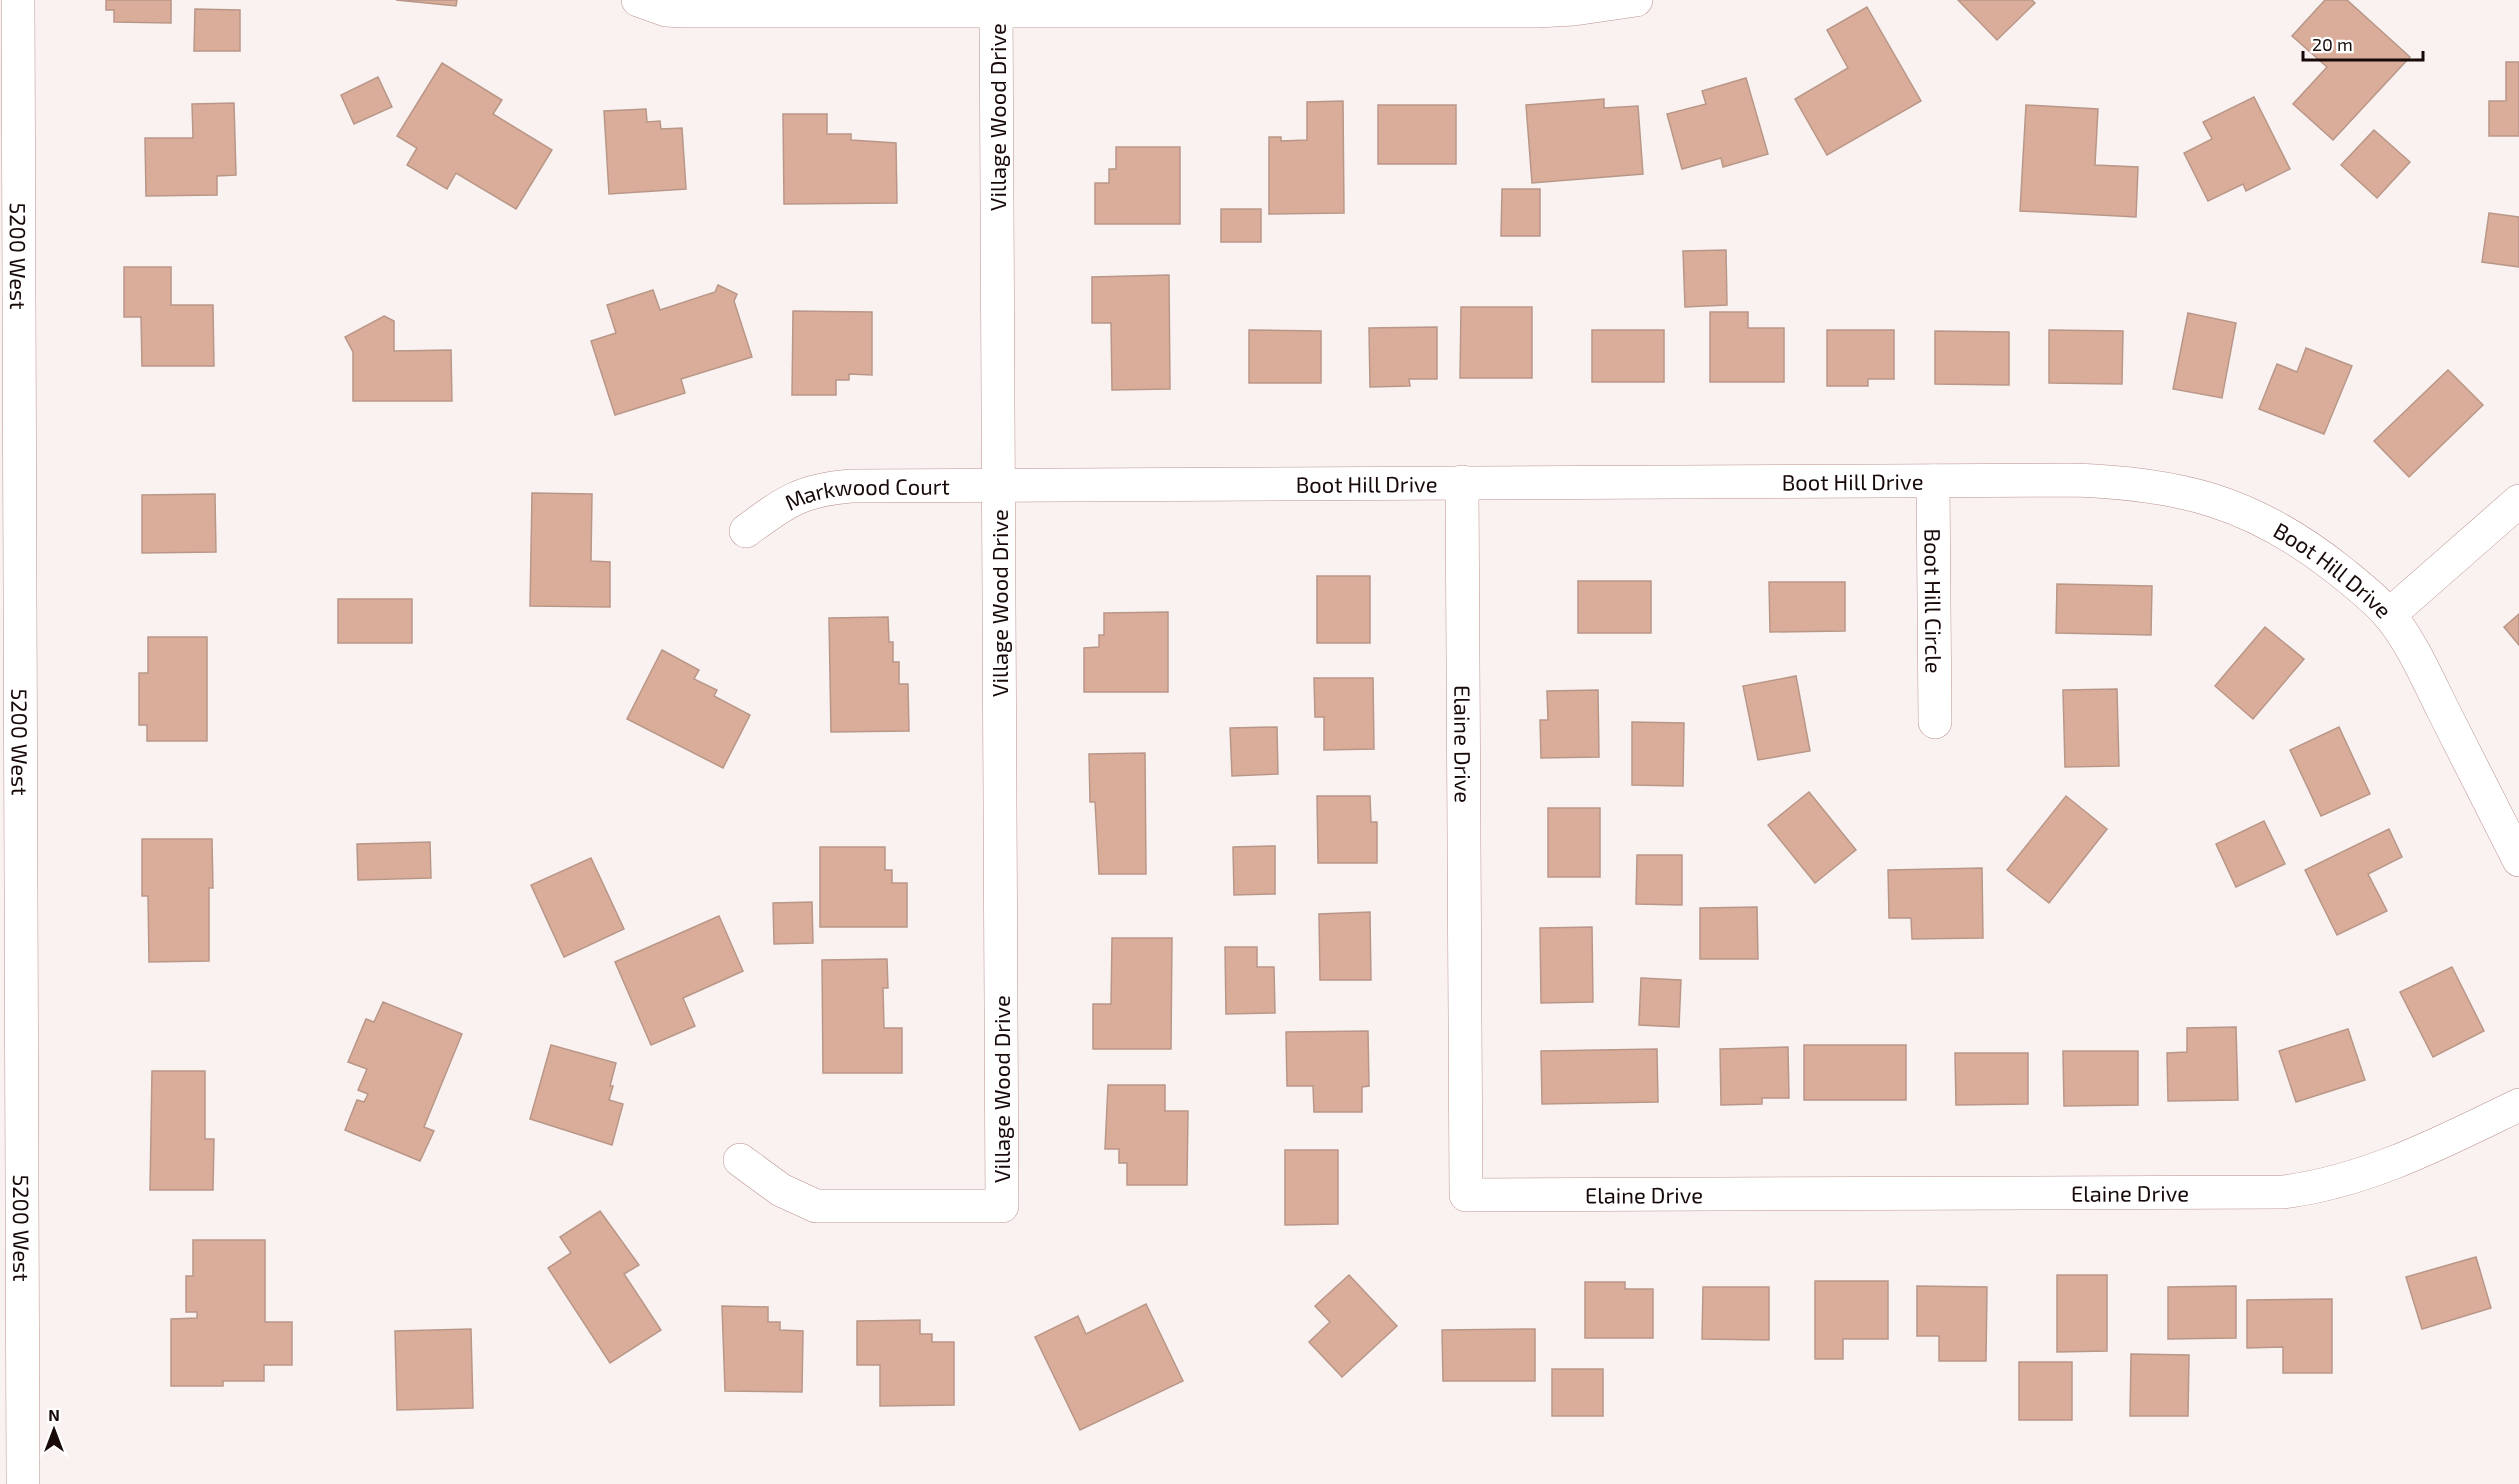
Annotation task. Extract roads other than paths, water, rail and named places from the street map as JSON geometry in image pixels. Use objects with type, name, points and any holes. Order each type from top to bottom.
[{"type":"street","name":"5200 West","points":[[18,0],[23,1484]]},
{"type":"street","points":[[638,0],[666,10],[684,11],[996,6],[1468,5],[1575,9],[1636,0]]},
{"type":"street","name":"Village Wood Drive","points":[[740,1160],[781,1191],[816,1206],[1002,1206],[996,6]]},
{"type":"street","name":"Boot Hill Circle","points":[[1933,481],[1935,722]]},
{"type":"street","name":"Elaine Drive","points":[[1462,482],[1466,1195],[2283,1192],[2325,1185],[2378,1170],[2410,1158],[2519,1105]]},
{"type":"street","name":"Boot Hill Drive","points":[[999,483],[2118,482],[2164,487],[2207,497],[2248,512],[2285,532],[2328,562],[2389,615],[2423,671],[2519,860]]},
{"type":"street","name":"Markwood Court","points":[[746,531],[787,501],[828,488],[999,483]]},
{"type":"street","points":[[2389,615],[2519,501]]}]
